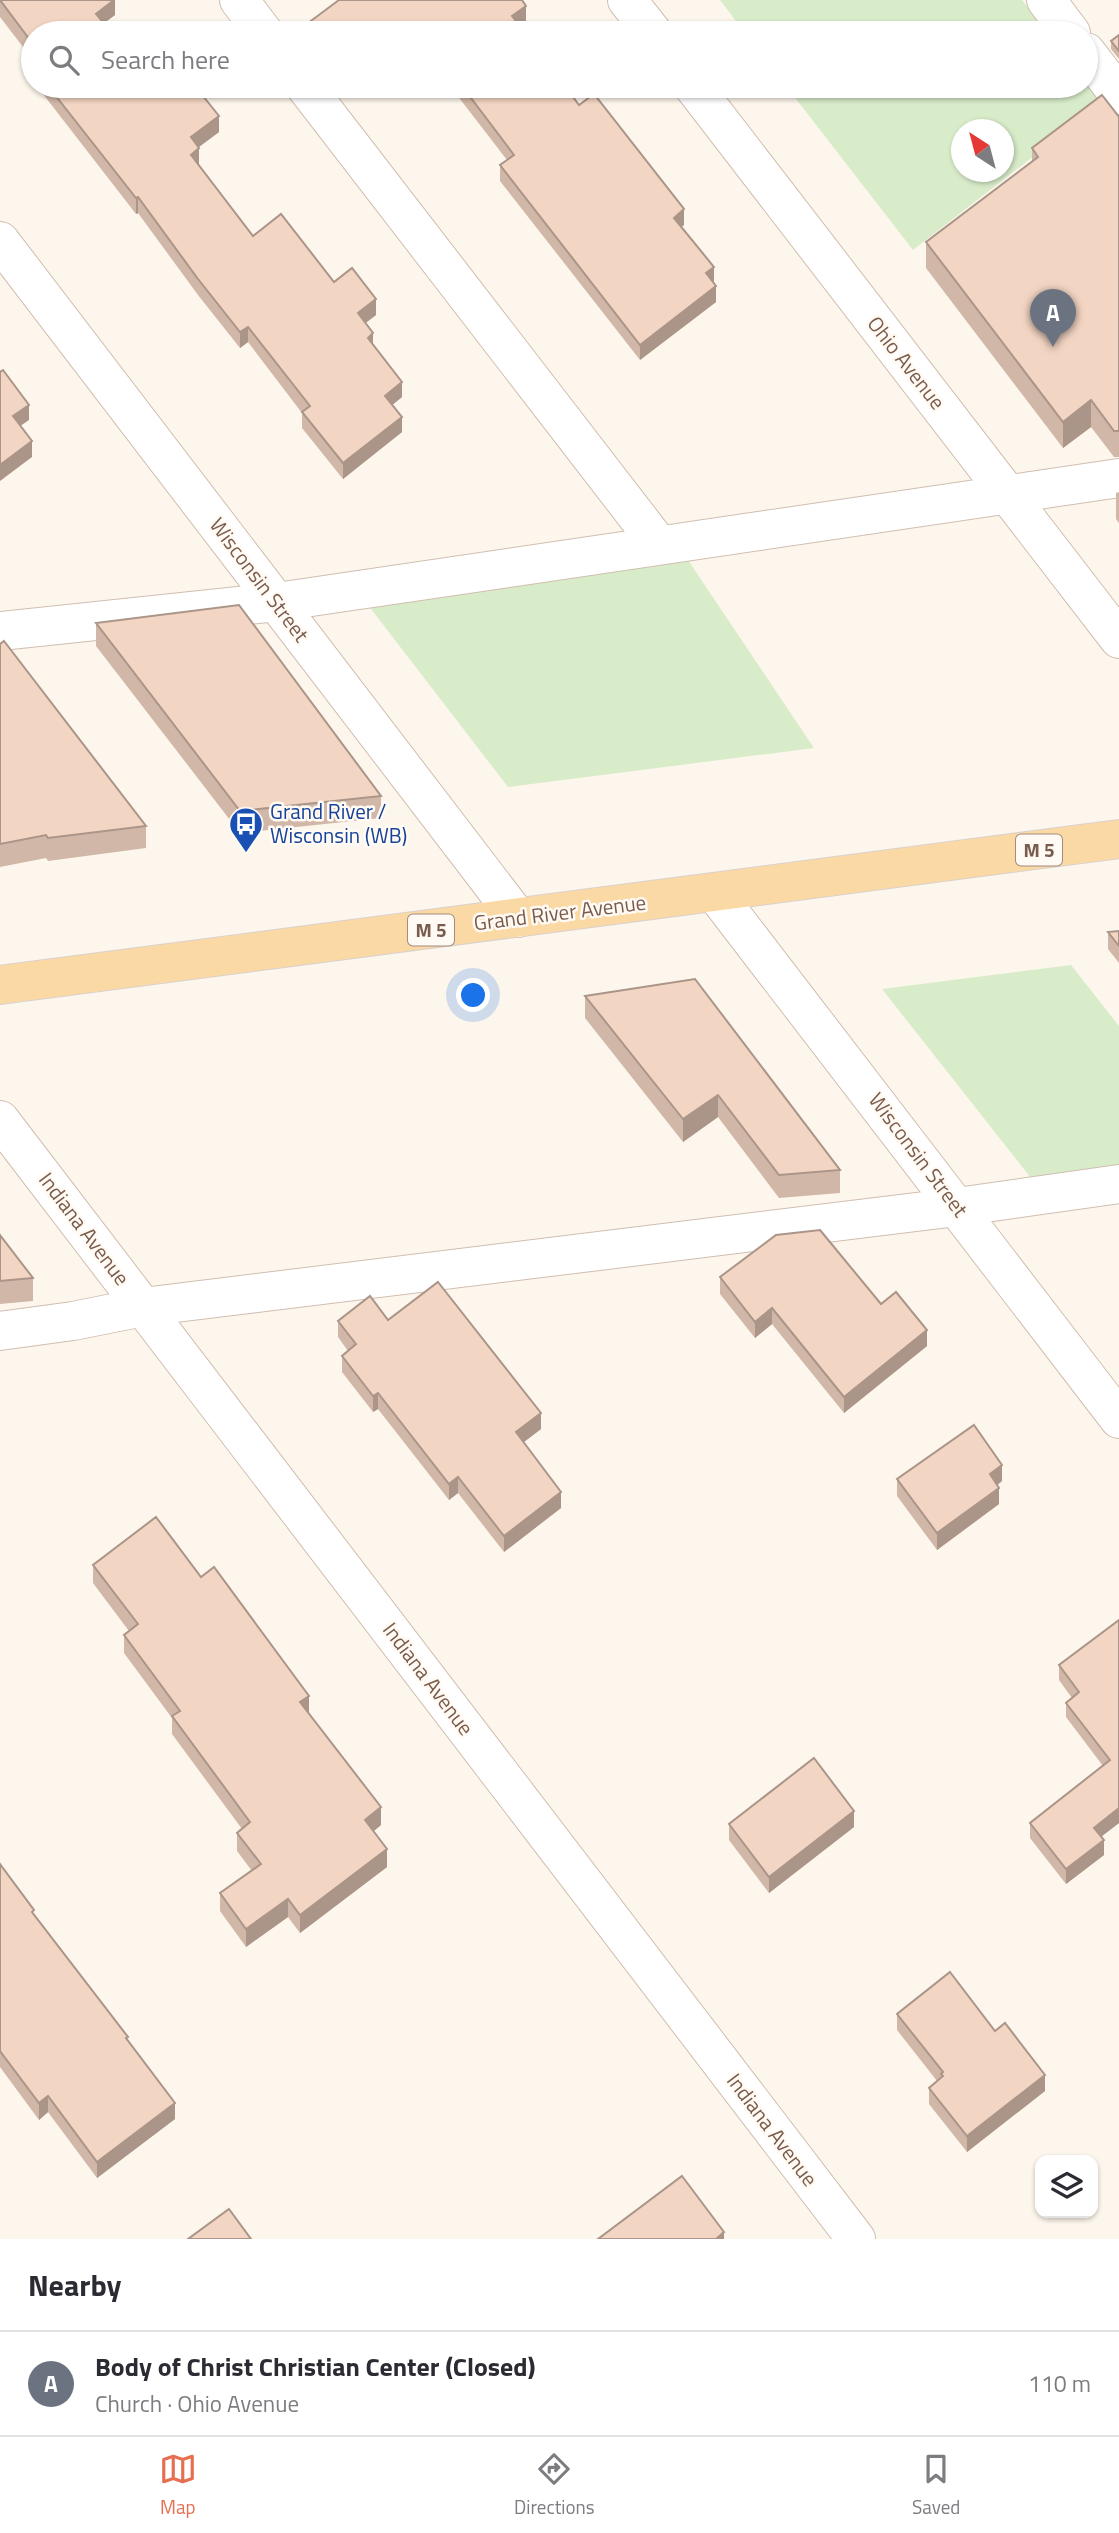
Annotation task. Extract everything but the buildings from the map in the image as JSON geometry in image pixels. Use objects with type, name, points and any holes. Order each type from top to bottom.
[{"type":"main road","name":"Grand River Avenue","points":[[0,985],[1119,839]]},
{"type":"street","points":[[239,0],[255,21]]},
{"type":"street","points":[[627,0],[644,21]]},
{"type":"street","points":[[1046,0],[1062,21]]},
{"type":"street","points":[[1098,68],[1119,95]]},
{"type":"street","points":[[314,98],[659,545]]},
{"type":"street","name":"Ohio Avenue","points":[[702,98],[1119,639]]},
{"type":"street","name":"Wisconsin Street","points":[[0,241],[518,918]]},
{"type":"street","points":[[0,631],[277,603],[1119,478]]},
{"type":"street","name":"Wisconsin Street","points":[[715,893],[1119,1419]]},
{"type":"street","name":"Indiana Avenue","points":[[0,1120],[856,2239]]},
{"type":"street","points":[[0,1331],[73,1321],[143,1307],[957,1207],[1119,1184]]},
{"type":"green space","points":[[720,0],[1022,0],[1039,21],[736,21]]},
{"type":"green space","points":[[795,98],[1098,98],[1102,103],[1014,171],[1014,119],[951,119],[951,182],[1000,182],[913,250]]},
{"type":"green space","points":[[688,560],[814,748],[508,787],[368,605]]},
{"type":"green space","points":[[1071,965],[1119,1026],[1119,1165],[1031,1178],[882,989]]},
{"type":"place","name":"Body of Christ Christian Center (Closed)","points":[[1053,347]]},
{"type":"place","name":"Grand River / Wisconsin (WB)","points":[[246,854]]}]
